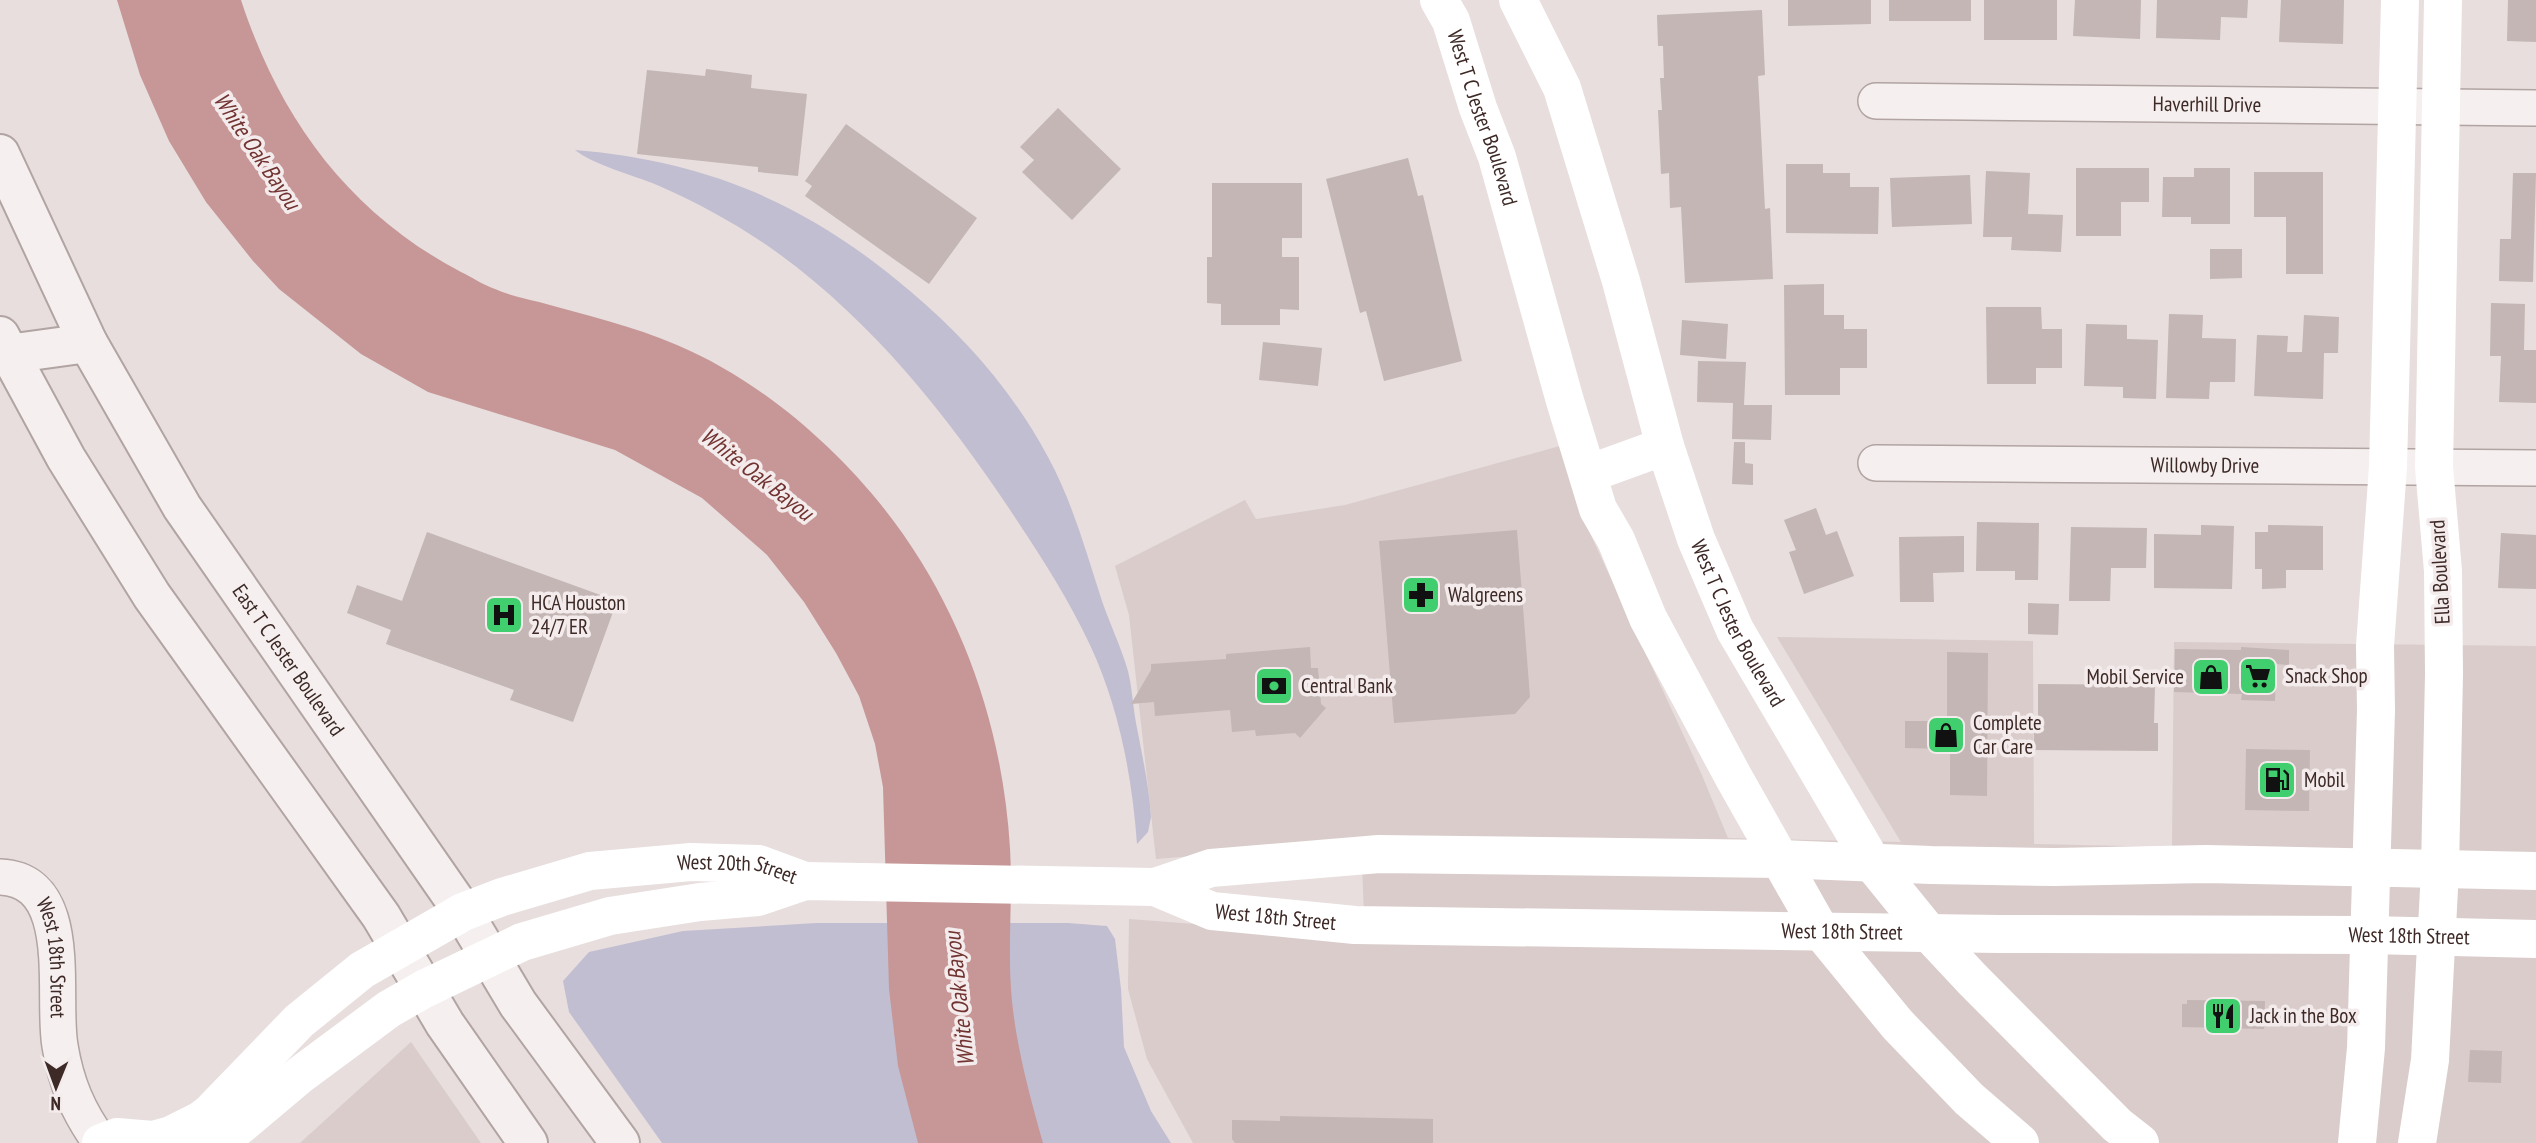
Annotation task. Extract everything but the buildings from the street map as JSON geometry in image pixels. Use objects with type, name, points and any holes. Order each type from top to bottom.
[{"type":"main road","name":"West T C Jester Boulevard","points":[[1439,0],[1451,21],[1497,157],[1598,509],[1616,540],[1648,618],[1819,930],[1897,1024],[1969,1099],[2020,1143]]},
{"type":"main road","name":"West T C Jester Boulevard","points":[[1518,0],[1562,88],[1621,281],[1665,446],[1696,539],[1735,630],[1873,864],[1929,933],[2120,1137]]},
{"type":"main road","points":[[2357,1143],[2366,1048],[2376,710],[2375,646],[2388,467],[2400,0]]},
{"type":"main road","name":"Ella Boulevard","points":[[2417,1143],[2430,1060],[2440,870],[2443,570],[2434,467],[2443,0]]},
{"type":"main road","points":[[1588,474],[1665,446]]},
{"type":"main road","name":"West 18th Street","points":[[814,881],[1156,887],[1211,868],[1380,854],[1780,859],[1873,864],[2055,867],[2206,864],[2536,871]]},
{"type":"main road","name":"West 20th Street","points":[[216,1126],[299,1021],[362,970],[463,912],[502,897],[590,871],[666,864],[759,864],[814,881]]},
{"type":"main road","name":"West 20th Street","points":[[189,1143],[300,1075],[390,1009],[489,957],[539,936],[610,916],[701,902],[758,897],[814,881]]},
{"type":"main road","name":"West 18th Street","points":[[1156,887],[1212,911],[1355,925],[2536,939]]},
{"type":"main road","points":[[101,1143],[117,1137],[153,1140],[171,1135],[201,1120],[216,1126]]},
{"type":"street","name":"Haverhill Drive","points":[[1876,101],[2536,108]]},
{"type":"street","name":"East T C Jester Boulevard","points":[[0,154],[88,343],[181,508],[463,912],[518,1004],[620,1143]]},
{"type":"street","points":[[88,343],[4,345],[66,458],[152,596],[381,916],[445,1024],[528,1143]]},
{"type":"street","name":"Willowby Drive","points":[[1875,463],[2536,468]]},
{"type":"street","name":"West 18th Street","points":[[0,877],[13,877],[27,884],[37,894],[49,914],[55,931],[59,1042],[64,1069],[72,1096],[84,1121],[101,1143]]},
{"type":"shaded area","points":[[575,150],[669,164],[754,192],[794,211],[872,260],[931,309],[987,367],[1020,410],[1057,474],[1125,662],[1151,817],[1148,832],[1137,844],[1132,793],[1122,742],[1109,693],[1090,645],[1065,597],[1028,537],[965,445],[936,408],[906,372],[841,305],[806,274],[768,246],[686,198],[603,165]]},
{"type":"shaded area","points":[[1560,446],[1588,529],[1701,773],[1728,838],[1901,842],[1777,637],[2033,641],[2034,844],[2172,847],[2174,642],[2536,646],[2536,1143],[1193,1143],[1147,1059],[1128,989],[1129,919],[1365,937],[1361,842],[1156,859],[1129,615],[1115,566],[1245,500],[1256,519],[1345,505]]},
{"type":"shaded area","points":[[817,923],[1068,923],[1107,926],[1115,939],[1124,1047],[1151,1111],[1171,1143],[662,1143],[569,1012],[563,981],[589,952],[683,931]]},
{"type":"shaded area","points":[[411,1042],[481,1143],[300,1143]]},
{"type":"water","name":"White Oak Bayou","points":[[117,0],[241,0],[276,84],[298,123],[352,191],[385,221],[421,248],[491,287],[643,332],[677,345],[742,379],[803,424],[857,477],[881,505],[903,534],[946,606],[964,644],[990,724],[1006,806],[1010,848],[1010,963],[1014,1019],[1024,1073],[1043,1143],[918,1143],[898,1066],[889,989],[883,787],[875,744],[859,696],[836,653],[804,602],[767,555],[702,498],[615,450],[428,392],[361,354],[279,289],[206,202],[169,141],[140,75]]},
{"type":"place","name":"Walgreens","points":[[1421,595]]},
{"type":"place","name":"HCA Houston 24/7 ER","points":[[504,615]]},
{"type":"place","name":"Snack Shop","points":[[2258,676]]},
{"type":"place","name":"Mobil Service","points":[[2211,677]]},
{"type":"place","name":"Central Bank","points":[[1274,686]]},
{"type":"place","name":"Complete Car Care","points":[[1946,735]]},
{"type":"place","name":"Mobil","points":[[2277,780]]},
{"type":"place","name":"Jack in the Box","points":[[2223,1016]]}]
